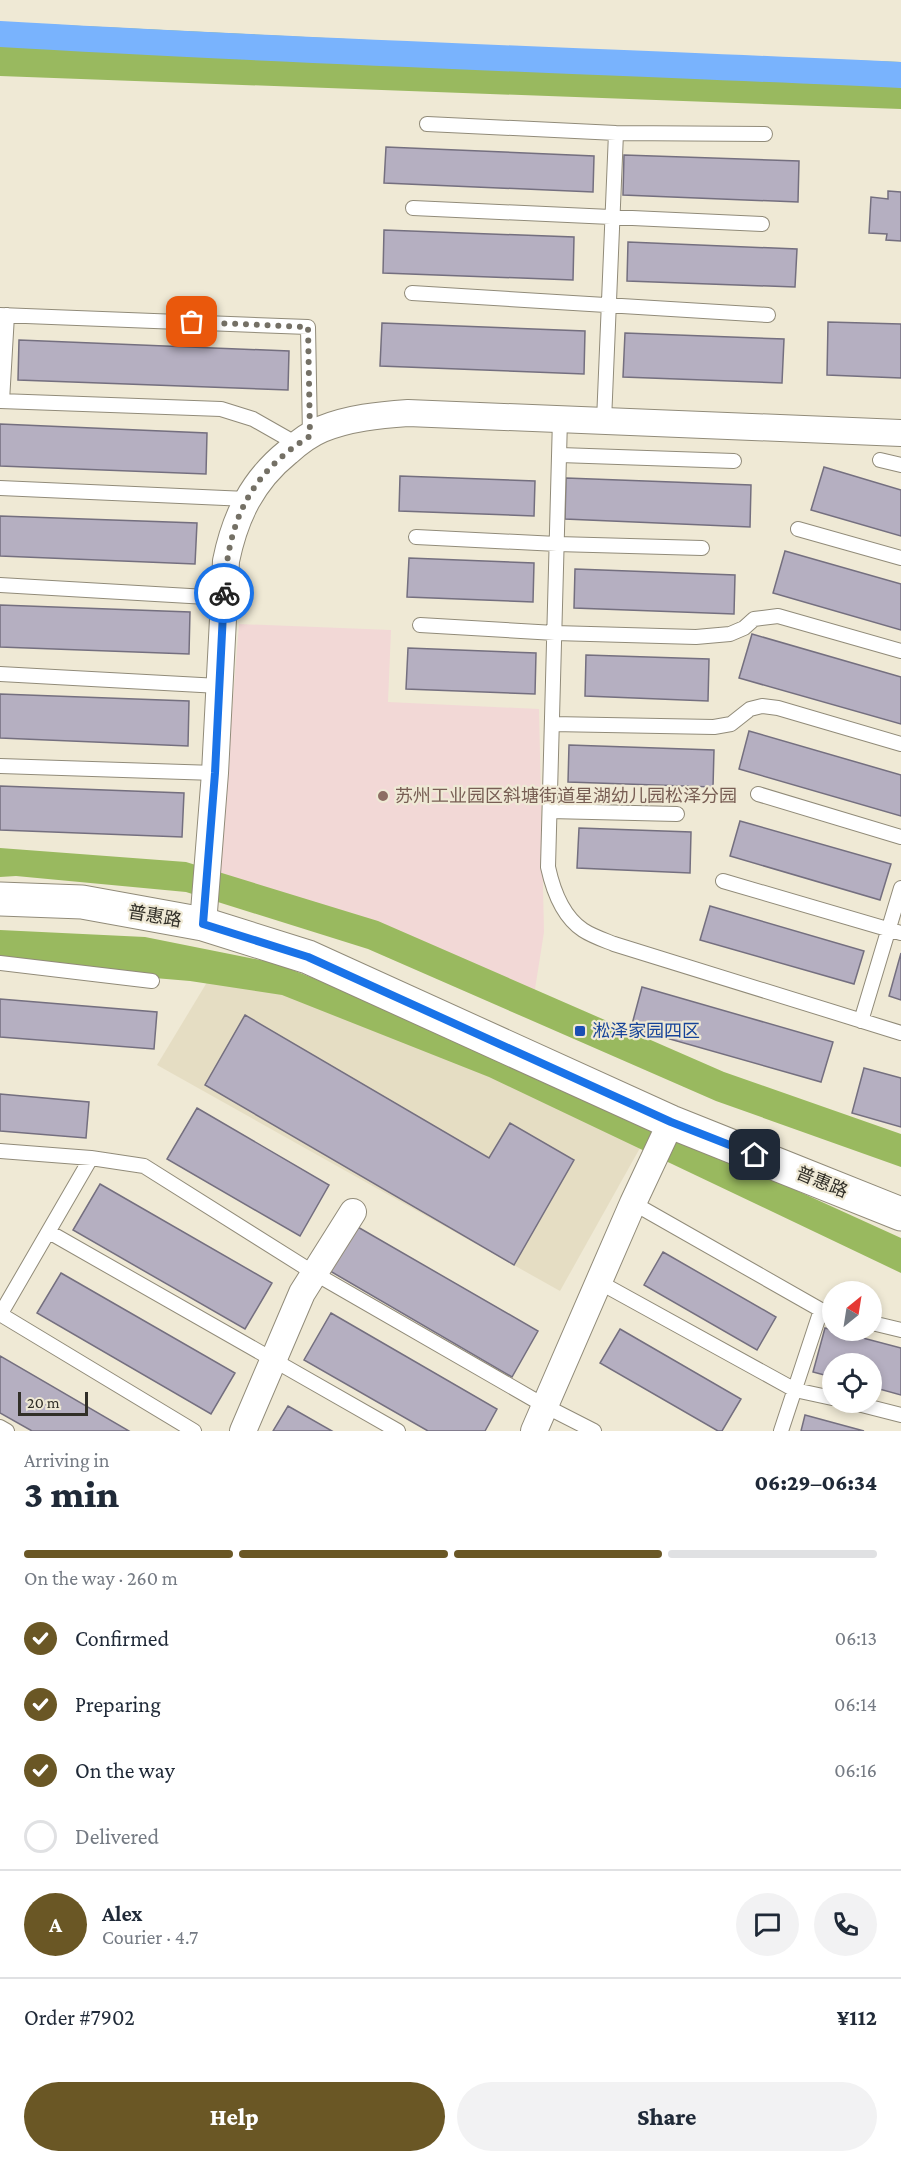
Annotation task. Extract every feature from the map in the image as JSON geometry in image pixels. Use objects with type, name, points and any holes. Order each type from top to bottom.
[{"type":"main road","name":"普惠路","points":[[0,899],[82,902],[203,924],[308,957],[671,1122],[901,1214]]},
{"type":"street","points":[[203,924],[215,773],[226,561],[240,511],[255,486],[274,463],[303,440],[321,429],[350,420],[408,413],[901,433]]},
{"type":"street","points":[[534,1431],[633,1203],[671,1122]]},
{"type":"street","points":[[243,1431],[302,1293],[353,1212]]},
{"type":"lane","points":[[427,124],[616,133],[765,134]]},
{"type":"lane","points":[[604,421],[616,133]]},
{"type":"lane","points":[[413,208],[762,224]]},
{"type":"lane","points":[[412,293],[768,315]]},
{"type":"lane","points":[[4,315],[308,327],[303,440],[253,419],[221,409],[1,401],[4,315]]},
{"type":"lane","points":[[560,419],[548,867],[553,887],[564,911],[582,929],[614,944],[901,1033]]},
{"type":"lane","points":[[560,455],[734,461]]},
{"type":"lane","points":[[880,460],[901,465]]},
{"type":"lane","points":[[0,488],[247,499]]},
{"type":"lane","points":[[798,529],[901,558]]},
{"type":"lane","points":[[416,537],[702,548]]},
{"type":"lane","points":[[0,585],[224,598]]},
{"type":"lane","points":[[420,624],[555,633],[715,636],[730,634],[744,628],[754,619],[778,616],[901,651]]},
{"type":"lane","points":[[0,674],[219,686]]},
{"type":"lane","points":[[552,724],[714,727],[730,724],[750,708],[762,706],[778,708],[901,744]]},
{"type":"lane","points":[[0,766],[215,773]]},
{"type":"lane","points":[[758,794],[901,837]]},
{"type":"lane","points":[[550,811],[677,814]]},
{"type":"lane","points":[[723,881],[895,931]]},
{"type":"lane","points":[[861,1021],[895,931],[901,888]]},
{"type":"lane","points":[[0,963],[152,981]]},
{"type":"lane","points":[[0,1151],[92,1158],[144,1166],[314,1273],[545,1406],[594,1431]]},
{"type":"lane","points":[[92,1158],[0,1315],[194,1431]]},
{"type":"lane","points":[[633,1203],[822,1308]]},
{"type":"lane","points":[[49,1232],[398,1431]]},
{"type":"lane","points":[[598,1282],[795,1389],[822,1396]]},
{"type":"lane","points":[[781,1431],[795,1389],[822,1323]]},
{"type":"lane","points":[[882,1325],[901,1330]]},
{"type":"lane","points":[[882,1410],[901,1415]]},
{"type":"lane","points":[[0,1427],[7,1431]]},
{"type":"shaded area","name":"苏州工业园区斜塘街道星湖幼儿园松泽分园","points":[[239,624],[391,630],[388,702],[539,709],[544,932],[532,1008],[218,883]]},
{"type":"shaded area","points":[[215,969],[327,1001],[645,1139],[560,1291],[157,1065]]},
{"type":"green space","points":[[0,22],[593,51],[901,62],[901,109],[0,76]]},
{"type":"green space","points":[[0,848],[186,862],[378,921],[724,1072],[901,1134],[901,1167],[716,1101],[368,949],[186,892],[16,876],[0,877]]},
{"type":"green space","points":[[0,930],[145,937],[275,963],[439,1028],[901,1238],[901,1273],[489,1077],[282,995],[190,981],[0,965]]},
{"type":"building","points":[[386,147],[594,156],[593,192],[384,183]]},
{"type":"building","points":[[624,155],[799,161],[798,202],[623,195]]},
{"type":"building","points":[[888,191],[901,192],[901,241],[886,240],[887,234],[869,233],[871,197],[888,199]]},
{"type":"building","points":[[384,230],[574,237],[573,280],[383,273]]},
{"type":"building","points":[[628,242],[797,249],[795,287],[627,281]]},
{"type":"building","points":[[828,322],[901,324],[901,378],[827,375]]},
{"type":"building","points":[[382,323],[585,331],[584,374],[380,366]]},
{"type":"building","points":[[625,333],[784,339],[782,383],[623,377]]},
{"type":"building","points":[[19,340],[289,351],[288,390],[18,380]]},
{"type":"building","points":[[0,424],[207,433],[206,474],[0,466]]},
{"type":"building","points":[[824,467],[901,490],[901,536],[811,510]]},
{"type":"building","points":[[400,476],[535,481],[534,516],[399,511]]},
{"type":"building","points":[[566,478],[751,485],[750,527],[565,519]]},
{"type":"building","points":[[0,516],[197,523],[195,564],[0,556]]},
{"type":"building","points":[[785,551],[901,584],[901,630],[773,593]]},
{"type":"building","points":[[409,558],[534,563],[533,602],[407,597]]},
{"type":"building","points":[[575,569],[735,575],[734,614],[574,608]]},
{"type":"building","points":[[0,605],[190,612],[189,654],[0,647]]},
{"type":"building","points":[[752,634],[901,677],[901,724],[739,678]]},
{"type":"building","points":[[408,648],[536,653],[535,694],[406,689]]},
{"type":"building","points":[[586,655],[709,659],[708,701],[585,696]]},
{"type":"building","points":[[0,694],[189,701],[188,746],[0,738]]},
{"type":"building","points":[[749,731],[901,775],[901,816],[739,769]]},
{"type":"building","points":[[569,745],[714,750],[713,787],[568,782]]},
{"type":"building","points":[[0,786],[184,793],[182,837],[0,830]]},
{"type":"building","points":[[740,821],[891,864],[880,900],[730,856]]},
{"type":"building","points":[[579,828],[691,832],[690,873],[577,868]]},
{"type":"building","points":[[710,906],[864,951],[854,984],[700,940]]},
{"type":"building","points":[[901,953],[901,1000],[889,996]]},
{"type":"building","points":[[642,987],[833,1042],[821,1082],[631,1028]]},
{"type":"building","points":[[0,999],[157,1012],[154,1049],[0,1037]]},
{"type":"building","points":[[245,1015],[489,1158],[510,1123],[574,1160],[514,1265],[205,1085]]},
{"type":"building","points":[[864,1068],[901,1078],[901,1127],[852,1113]]},
{"type":"building","points":[[0,1094],[89,1102],[86,1138],[0,1131]]},
{"type":"building","points":[[197,1108],[329,1185],[300,1236],[167,1159]]},
{"type":"building","points":[[100,1184],[272,1283],[245,1329],[73,1230]]},
{"type":"building","points":[[356,1226],[538,1331],[512,1377],[330,1271]]},
{"type":"building","points":[[663,1252],[776,1317],[757,1350],[644,1285]]},
{"type":"building","points":[[61,1273],[235,1373],[211,1414],[37,1313]]},
{"type":"building","points":[[331,1313],[497,1409],[485,1431],[428,1431],[304,1360]]},
{"type":"building","points":[[620,1329],[741,1399],[722,1431],[718,1431],[600,1363]]},
{"type":"building","points":[[822,1339],[822,1341],[874,1341],[901,1348],[901,1395],[882,1390],[882,1353],[822,1353],[822,1374],[813,1372]]},
{"type":"building","points":[[0,1356],[129,1431],[32,1431],[0,1413]]},
{"type":"building","points":[[288,1406],[332,1431],[273,1431]]},
{"type":"building","points":[[805,1415],[864,1431],[801,1431]]},
{"type":"waterway","points":[[0,34],[901,75]]},
{"type":"way so far","points":[[192,322],[308,327],[310,436],[274,463],[255,486],[240,511],[226,561],[224,593]]},
{"type":"place","name":"苏州工业园区斜塘街道星湖幼儿园松泽分园","points":[[383,796]]},
{"type":"place","name":"淞泽家园四区","points":[[580,1031]]},
{"type":"route","points":[[224,593],[215,773],[203,924],[308,957],[671,1122],[755,1155]]}]
